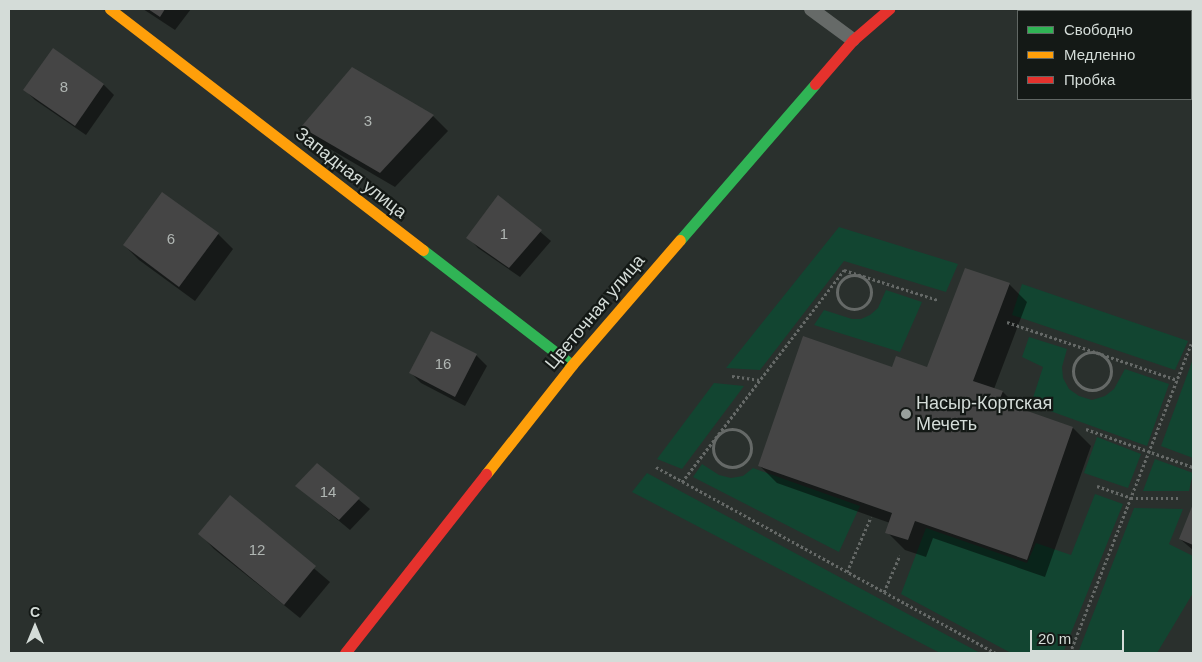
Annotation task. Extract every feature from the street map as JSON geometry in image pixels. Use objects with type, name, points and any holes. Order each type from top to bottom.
[{"type":"street","name":"Западная улица","points":[[110,9],[572,364]]},
{"type":"street","name":"Цветочная улица","points":[[346,653],[572,364],[853,40],[889,9]]},
{"type":"lane","points":[[811,9],[853,40]]},
{"type":"path","points":[[682,482],[844,270],[938,300]]},
{"type":"path","points":[[854,275],[865,278],[871,288],[871,294],[867,304],[851,308],[841,303],[837,293],[844,278],[854,275]]},
{"type":"path","points":[[1007,322],[1177,380]]},
{"type":"path","points":[[1070,653],[1191,344]]},
{"type":"path","points":[[1085,353],[1098,353],[1110,364],[1110,376],[1105,386],[1089,390],[1078,385],[1072,373],[1073,367],[1075,361],[1085,353]]},
{"type":"path","points":[[732,376],[760,380]]},
{"type":"path","points":[[729,429],[735,429],[746,435],[751,446],[748,458],[744,463],[732,468],[720,464],[713,453],[712,446],[718,434],[729,429]]},
{"type":"path","points":[[1086,429],[1193,468]]},
{"type":"path","points":[[656,467],[996,653]]},
{"type":"path","points":[[1097,486],[1131,498],[1180,498]]},
{"type":"path","points":[[847,572],[871,517]]},
{"type":"path","points":[[884,592],[900,555]]},
{"type":"green space","points":[[839,227],[958,264],[946,292],[844,261],[760,370],[726,368]]},
{"type":"green space","points":[[1022,284],[1188,341],[1175,370],[1012,315]]},
{"type":"green space","points":[[886,290],[922,302],[900,352],[814,325],[824,310],[852,319],[861,319],[870,315],[878,308]]},
{"type":"green space","points":[[1029,337],[1067,349],[1062,367],[1063,378],[1069,389],[1079,396],[1092,400],[1105,396],[1114,389],[1125,369],[1169,384],[1147,446],[1031,404],[1043,367],[1022,357]]},
{"type":"green space","points":[[1193,359],[1193,458],[1161,446]]},
{"type":"green space","points":[[714,383],[744,386],[682,469],[657,459]]},
{"type":"green space","points":[[1097,437],[1141,454],[1128,488],[1084,473]]},
{"type":"green space","points":[[1155,459],[1193,473],[1189,491],[1143,491]]},
{"type":"green space","points":[[702,464],[719,475],[731,478],[743,476],[753,468],[860,506],[839,552],[693,477]]},
{"type":"green space","points":[[647,473],[980,653],[940,653],[632,492]]},
{"type":"green space","points":[[1095,494],[1123,504],[1063,653],[1011,653],[901,594],[926,528],[1027,563],[1036,543],[1071,555]]},
{"type":"green space","points":[[1134,508],[1183,509],[1169,544],[1193,556],[1193,593],[1157,653],[1078,653]]},
{"type":"building","points":[[148,9],[165,9],[160,17]]},
{"type":"building","points":[[53,48],[104,84],[75,126],[23,90]]},
{"type":"building","points":[[352,67],[434,115],[380,173],[301,127]]},
{"type":"building","points":[[162,192],[219,233],[179,287],[123,245]]},
{"type":"building","points":[[498,195],[542,230],[509,268],[466,238]]},
{"type":"building","name":"Насыр-Кортская Мечеть","points":[[965,268],[1010,283],[973,381],[1003,391],[999,401],[1073,427],[1027,560],[915,521],[908,540],[885,533],[892,513],[758,466],[803,336],[892,367],[896,356],[927,367]]},
{"type":"building","points":[[431,331],[477,354],[455,397],[409,373]]},
{"type":"building","points":[[317,463],[360,498],[339,520],[295,486]]},
{"type":"building","points":[[230,495],[316,566],[284,605],[198,534]]},
{"type":"building","points":[[1193,504],[1193,545],[1179,539]]},
{"type":"traffic: fast","points":[[680,240],[815,84]]},
{"type":"traffic: fast","points":[[423,250],[572,365]]},
{"type":"traffic: slow","points":[[110,9],[423,250]]},
{"type":"traffic: slow","points":[[486,474],[572,365],[680,240]]},
{"type":"traffic: jam","points":[[815,84],[853,40],[889,9]]},
{"type":"traffic: jam","points":[[345,653],[486,474]]},
{"type":"place","name":"Насыр-Кортская Мечеть","points":[[906,414]]}]
